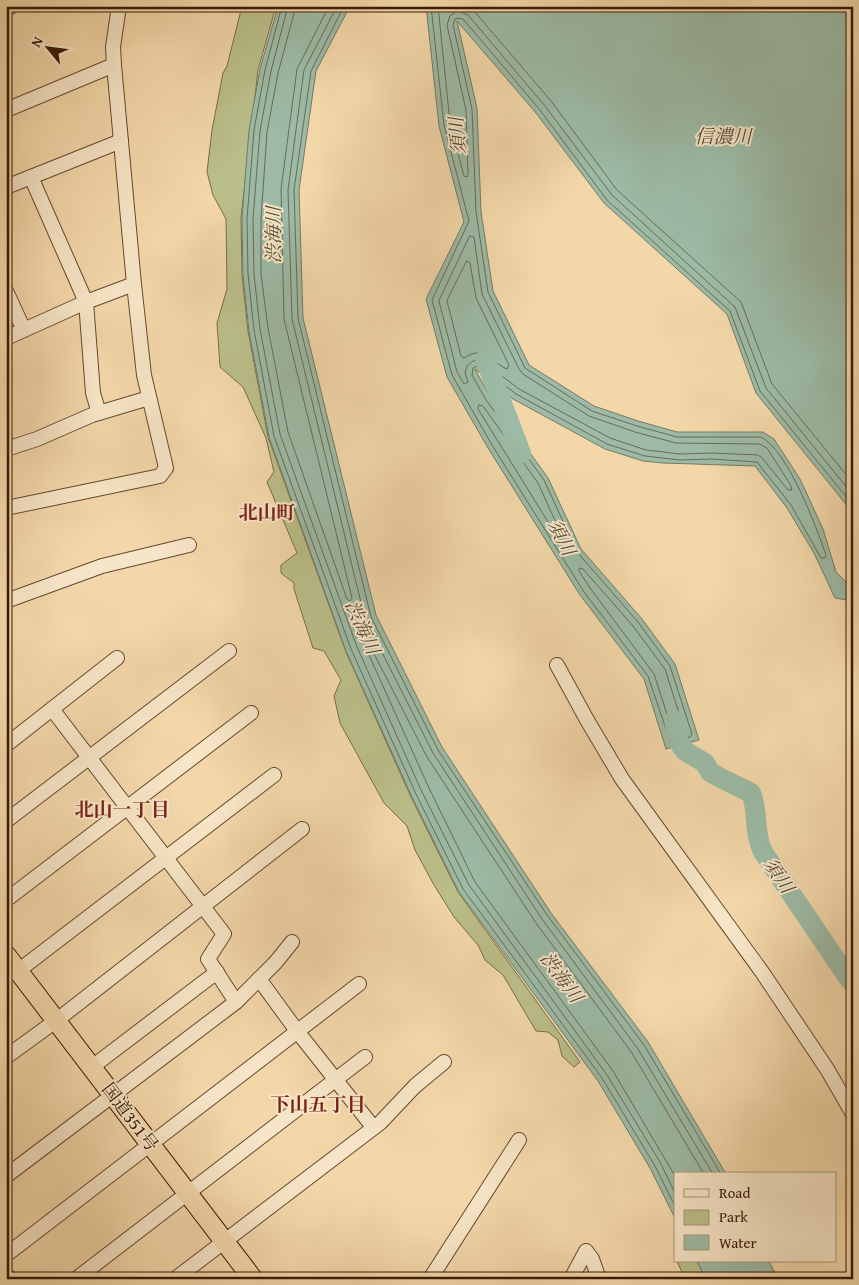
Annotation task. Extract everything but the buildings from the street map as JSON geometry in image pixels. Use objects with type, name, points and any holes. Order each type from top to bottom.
[{"type":"highway","name":"国道351号","points":[[6,955],[253,1279]]},
{"type":"street","points":[[6,9],[12,6]]},
{"type":"street","points":[[6,508],[160,476],[166,468],[144,375],[134,284],[113,47],[119,6]]},
{"type":"street","points":[[6,110],[114,65]]},
{"type":"street","points":[[6,188],[121,141]]},
{"type":"street","points":[[31,177],[86,302],[92,393],[99,413]]},
{"type":"street","points":[[6,338],[86,302],[134,284]]},
{"type":"street","points":[[6,291],[24,330]]},
{"type":"street","points":[[6,449],[37,439],[99,413],[149,398]]},
{"type":"street","points":[[6,601],[102,566],[189,545]]},
{"type":"street","points":[[6,821],[229,650]]},
{"type":"street","points":[[6,745],[117,658]]},
{"type":"street","points":[[557,665],[622,778],[762,972],[826,1069],[853,1114]]},
{"type":"street","points":[[52,710],[224,934],[208,959],[236,1002]]},
{"type":"street","points":[[6,900],[251,713]]},
{"type":"street","points":[[18,971],[274,775]]},
{"type":"street","points":[[6,1057],[57,1020],[302,829]]},
{"type":"street","points":[[6,1176],[236,1002],[276,962],[292,942]]},
{"type":"street","points":[[92,1068],[217,972]]},
{"type":"street","points":[[259,979],[373,1127]]},
{"type":"street","points":[[6,1255],[359,984]]},
{"type":"street","points":[[76,1279],[365,1057]]},
{"type":"street","points":[[175,1279],[380,1122],[415,1086],[444,1062]]},
{"type":"street","points":[[430,1279],[519,1140]]},
{"type":"street","points":[[571,1279],[586,1251],[592,1259],[599,1279]]},
{"type":"street","points":[[6,1274],[10,1279]]},
{"type":"green space","points":[[242,6],[276,6],[258,70],[241,218],[242,275],[248,331],[268,437],[346,652],[411,797],[458,892],[580,1062],[574,1067],[562,1056],[558,1040],[548,1032],[536,1031],[503,975],[485,960],[478,945],[454,917],[415,850],[407,826],[384,803],[340,723],[334,696],[341,680],[324,651],[313,648],[294,589],[294,583],[281,573],[281,565],[297,553],[267,482],[274,472],[266,438],[243,387],[220,367],[217,323],[227,289],[226,219],[213,195],[207,172],[212,130],[223,73],[227,66]]},
{"type":"green space","points":[[677,1262],[698,1262],[706,1279],[685,1279]]},
{"type":"water","name":"渋海川","points":[[278,6],[350,6],[316,71],[299,190],[303,318],[376,615],[442,747],[551,913],[648,1042],[725,1172],[674,1172],[674,1216],[650,1168],[598,1081],[459,892],[412,797],[346,651],[269,437],[249,331],[243,275],[242,218],[249,130],[260,69]]},
{"type":"water","name":"信濃川","points":[[426,6],[853,6],[853,513],[756,393],[727,314],[604,203],[536,113],[457,21],[477,108],[481,212],[493,291],[529,365],[594,406],[638,421],[677,432],[763,432],[774,439],[800,479],[823,529],[836,572],[853,587],[853,601],[835,598],[814,553],[787,508],[755,466],[643,461],[605,449],[513,399],[475,369],[490,397],[548,478],[581,549],[642,619],[675,664],[699,740],[666,749],[644,679],[580,595],[488,448],[447,377],[426,299],[464,222],[439,126]]},
{"type":"water","points":[[698,1262],[770,1262],[778,1279],[706,1279]]},
{"type":"waterway","name":"須川","points":[[485,359],[521,453]]},
{"type":"waterway","name":"須川","points":[[674,720],[678,741],[685,751],[705,763],[710,772],[751,793],[755,807],[758,837],[763,852],[853,983]]},
{"type":"district","name":"北山町","points":[[267,512]]},
{"type":"district","name":"北山一丁目","points":[[122,809]]},
{"type":"district","name":"下山五丁目","points":[[318,1104]]}]
